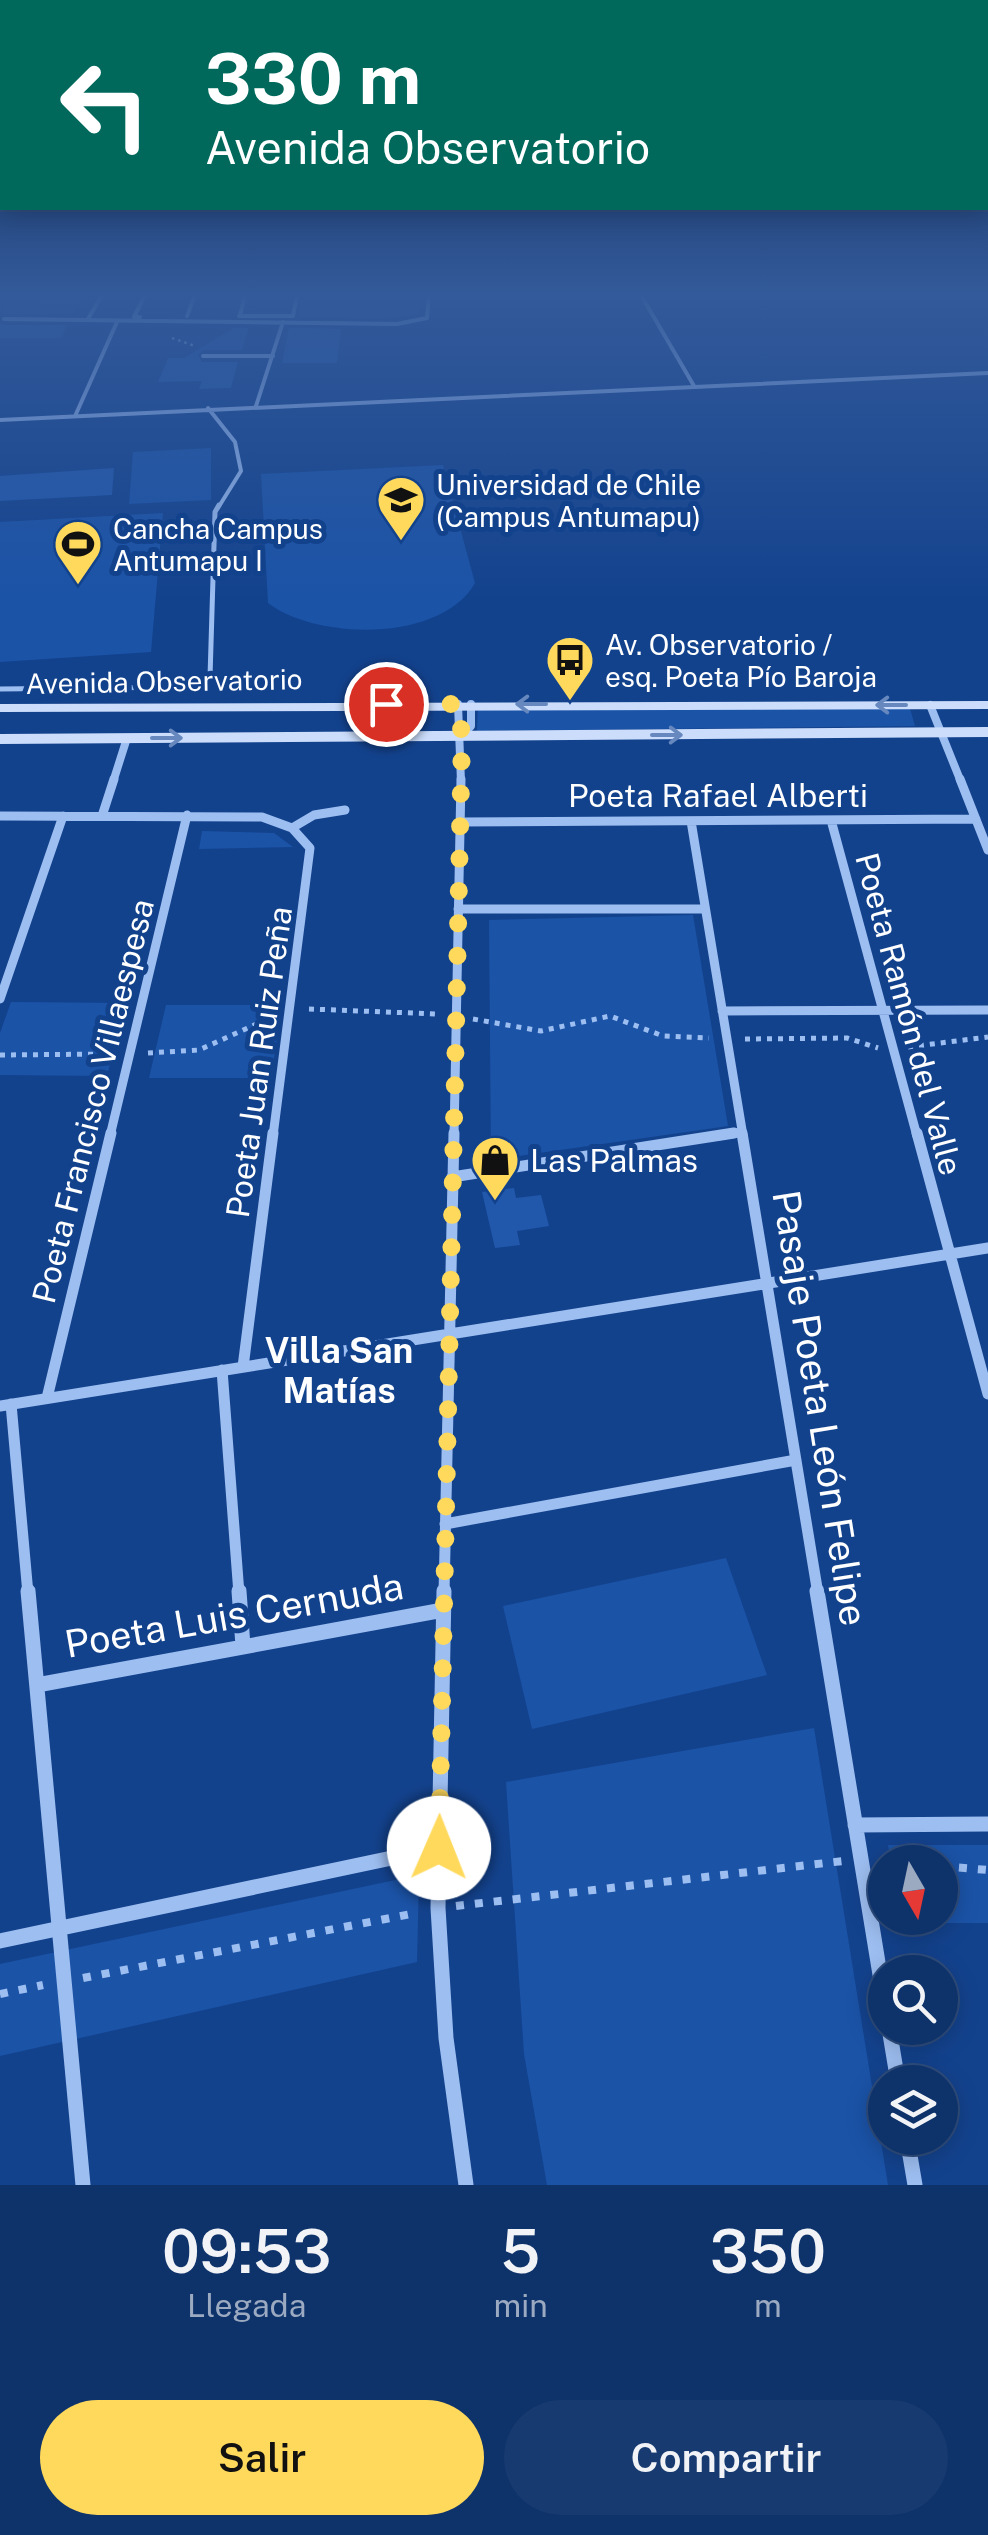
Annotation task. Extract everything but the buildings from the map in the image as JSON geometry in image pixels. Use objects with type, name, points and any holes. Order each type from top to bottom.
[{"type":"main road","name":"Avenida Observatorio","points":[[0,708],[988,705]]},
{"type":"main road","name":"Avenida Observatorio","points":[[0,739],[988,732]]},
{"type":"street","points":[[464,704],[470,726],[462,736],[439,1848],[442,1988],[466,2185]]},
{"type":"street","points":[[930,705],[988,850]]},
{"type":"street","points":[[102,816],[128,738]]},
{"type":"street","points":[[0,816],[262,816],[292,828],[323,812],[344,810]]},
{"type":"street","name":"Poeta Francisco Villaespesa","points":[[47,1398],[188,815]]},
{"type":"street","points":[[0,1000],[63,816]]},
{"type":"street","name":"Poeta Rafael Alberti","points":[[460,822],[976,819]]},
{"type":"street","name":"Poeta Ramón del Valle","points":[[831,820],[988,1394]]},
{"type":"street","name":"Pasaje Poeta León Felipe","points":[[691,821],[877,1955]]},
{"type":"street","name":"Poeta Juan Ruiz Peña","points":[[243,1367],[311,857],[304,839],[292,828]]},
{"type":"street","points":[[458,909],[705,909]]},
{"type":"street","points":[[722,1011],[988,1010]]},
{"type":"street","points":[[452,1177],[742,1132]]},
{"type":"street","points":[[84,2185],[6,1405],[988,1248]]},
{"type":"street","points":[[222,1370],[243,1646]]},
{"type":"street","points":[[446,1524],[796,1460]]},
{"type":"street","name":"Poeta Luis Cernuda","points":[[37,1685],[444,1610]]},
{"type":"street","points":[[855,1825],[988,1824]]},
{"type":"street","points":[[0,1941],[439,1848]]},
{"type":"street","points":[[910,2155],[915,2185]]},
{"type":"lane","points":[[76,414],[84,397]]},
{"type":"lane","points":[[256,406],[259,397]]},
{"type":"lane","points":[[0,420],[454,397]]},
{"type":"lane","points":[[0,689],[188,687],[210,676],[215,512],[241,471],[235,442],[208,408]]},
{"type":"path","points":[[0,1055],[200,1050],[291,1008],[456,1015],[540,1031],[610,1016],[663,1036],[847,1038],[864,1046],[893,1050],[988,1036]]},
{"type":"path","points":[[958,1868],[988,1870]]},
{"type":"shaded area","points":[[211,448],[211,500],[129,504],[133,452]]},
{"type":"shaded area","points":[[443,465],[475,583],[458,603],[435,617],[407,625],[346,629],[289,615],[268,603],[261,474]]},
{"type":"shaded area","name":"Cancha Campus Antumapu I","points":[[163,513],[151,652],[0,662],[0,522]]},
{"type":"shaded area","points":[[478,705],[909,705],[915,726],[477,731]]},
{"type":"shaded area","points":[[202,831],[274,833],[293,847],[199,849]]},
{"type":"shaded area","points":[[693,915],[728,1126],[491,1160],[489,920]]},
{"type":"shaded area","points":[[11,1002],[126,1003],[107,1076],[0,1075],[0,1033]]},
{"type":"shaded area","points":[[166,1005],[282,1005],[271,1078],[149,1078]]},
{"type":"shaded area","points":[[726,1558],[767,1675],[532,1729],[503,1606]]},
{"type":"shaded area","points":[[814,1728],[869,2065],[868,2155],[883,2155],[888,2185],[547,2185],[524,2054],[506,1782]]},
{"type":"shaded area","points":[[958,1845],[988,1845],[988,1923],[958,1923]]},
{"type":"shaded area","points":[[419,1875],[417,1962],[0,2056],[0,1964]]},
{"type":"place","name":"Universidad de Chile (Campus Antumapu)","points":[[401,542]]},
{"type":"place","name":"Cancha Campus Antumapu I","points":[[78,586]]},
{"type":"place","name":"Av. Observatorio / esq. Poeta Pío Baroja","points":[[570,702]]},
{"type":"place","name":"Las Palmas","points":[[495,1202]]},
{"type":"district","name":"Villa San Matías","points":[[339,1370]]},
{"type":"route","points":[[386,704],[458,704],[462,736],[439,1848]]}]
